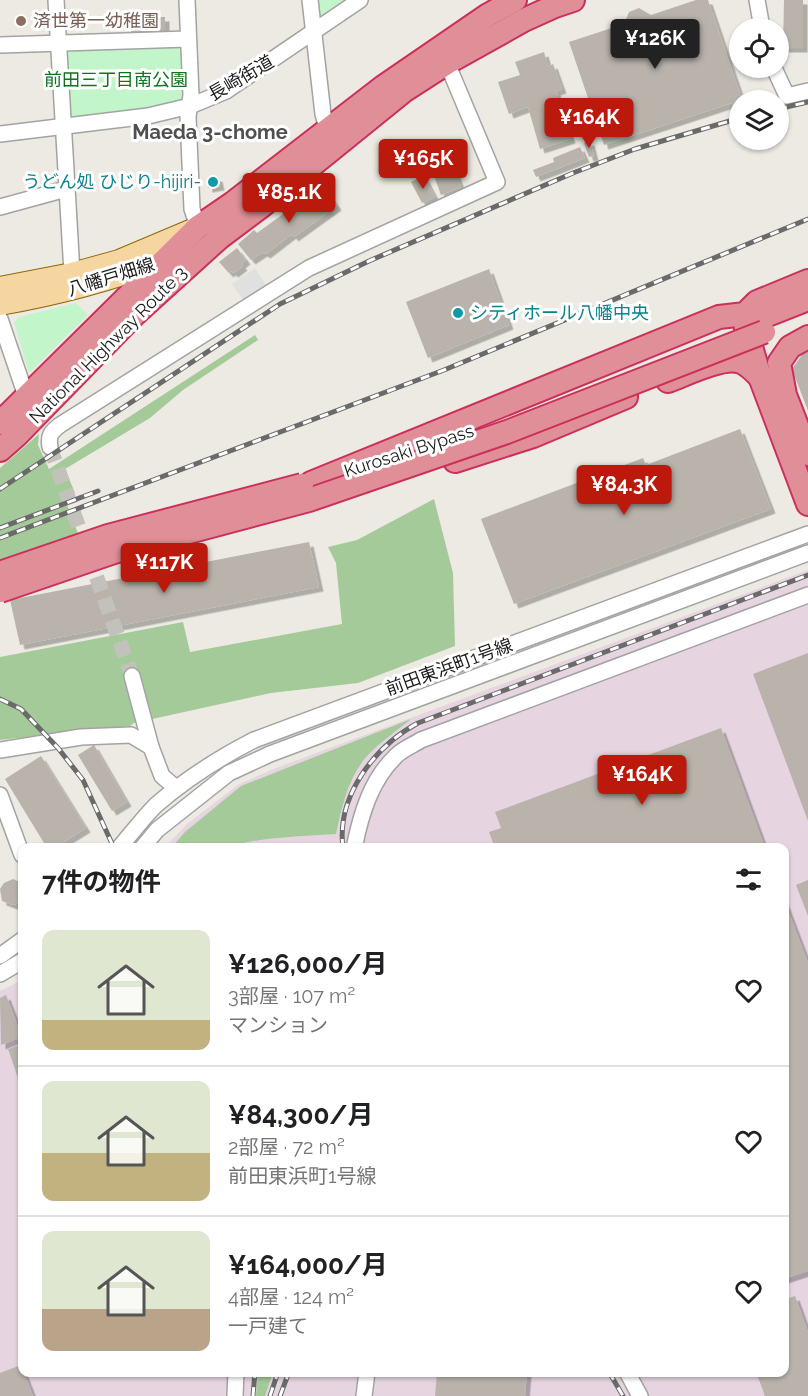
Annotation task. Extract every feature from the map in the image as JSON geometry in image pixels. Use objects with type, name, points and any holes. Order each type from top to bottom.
[{"type":"highway","name":"National Highway Route 3","points":[[0,423],[198,227],[490,7],[515,0]]},
{"type":"highway","name":"National Highway Route 3","points":[[0,450],[135,314],[219,238],[405,90],[447,63],[558,1]]},
{"type":"highway","points":[[310,491],[605,363],[719,317],[745,314],[756,302],[808,280]]},
{"type":"highway","name":"Kurosaki Bypass","points":[[0,573],[108,536],[310,491],[502,420],[808,299]]},
{"type":"highway","points":[[745,314],[746,330],[760,377],[808,504]]},
{"type":"highway","points":[[745,314],[756,327],[808,454]]},
{"type":"highway","name":"Kurosaki Bypass","points":[[0,591],[114,552],[507,432],[808,315]]},
{"type":"highway","points":[[785,395],[779,363],[790,347],[808,337]]},
{"type":"highway","points":[[310,491],[459,460],[533,436],[618,400],[714,364],[728,361],[741,362],[760,377]]},
{"type":"main road","name":"八幡戸畑線","points":[[0,287],[72,273],[118,260],[198,227]]},
{"type":"main road","name":"八幡戸畑線","points":[[0,305],[101,284],[219,238]]},
{"type":"street","points":[[56,0],[72,273]]},
{"type":"street","points":[[187,0],[190,105],[188,117],[192,208],[198,227]]},
{"type":"street","points":[[310,0],[323,114],[327,128]]},
{"type":"street","name":"長崎街道","points":[[0,134],[148,116],[190,105],[226,90],[360,0]]},
{"type":"street","points":[[758,0],[761,18]]},
{"type":"street","points":[[0,45],[188,39]]},
{"type":"street","points":[[50,447],[48,438],[50,432],[60,425],[309,268],[497,182],[447,63]]},
{"type":"street","points":[[779,78],[787,96],[808,91]]},
{"type":"street","points":[[0,207],[66,189]]},
{"type":"street","points":[[0,319],[26,396]]},
{"type":"street","name":"前田東浜町1号線","points":[[123,843],[154,807],[176,789],[217,759],[254,740],[808,534]]},
{"type":"street","name":"前田東浜町1号線","points":[[146,843],[157,830],[229,773],[270,754],[808,553]]},
{"type":"street","points":[[355,843],[362,812],[379,776],[398,754],[421,740],[808,595]]},
{"type":"street","points":[[132,676],[151,747],[162,776],[176,789]]},
{"type":"street","points":[[0,750],[81,737],[131,735],[151,747]]},
{"type":"street","points":[[0,795],[18,844]]},
{"type":"street","points":[[0,956],[18,943]]},
{"type":"street","points":[[0,974],[18,963]]},
{"type":"street","points":[[235,1396],[236,1377]]},
{"type":"street","points":[[364,1396],[366,1377]]},
{"type":"street","points":[[630,1377],[640,1396]]},
{"type":"shaded area","points":[[255,268],[267,286],[244,301],[232,284]]},
{"type":"shaded area","points":[[808,570],[808,1396],[0,1396],[0,991],[18,982],[18,1377],[789,1377],[789,843],[169,843],[187,824],[239,784],[276,768]]},
{"type":"green space","points":[[316,0],[353,0],[323,21],[316,19]]},
{"type":"green space","name":"前田三丁目南公園","points":[[179,42],[185,48],[186,100],[149,112],[72,120],[67,117],[63,53],[68,47]]},
{"type":"green space","points":[[76,303],[88,315],[29,373],[14,322],[19,317]]},
{"type":"green space","points":[[255,335],[258,340],[183,390],[150,418],[65,469],[75,493],[64,497],[79,536],[0,564],[0,468],[39,434],[38,445],[49,469]]},
{"type":"green space","points":[[434,499],[453,573],[455,646],[358,683],[271,693],[134,723],[130,726],[0,740],[0,657],[183,622],[190,652],[342,624],[336,563],[328,547],[357,540]]},
{"type":"green space","points":[[411,719],[363,760],[344,801],[336,834],[297,836],[245,843],[175,843],[185,832],[241,786]]},
{"type":"green space","points":[[258,1377],[272,1377],[265,1396],[256,1396]]},
{"type":"building","points":[[696,0],[708,0],[729,62],[729,78],[735,78],[739,90],[729,90],[729,104],[604,145],[569,42],[624,24],[629,12],[639,8],[651,15]]},
{"type":"building","points":[[784,0],[803,0],[803,48],[789,48],[789,18],[784,18]]},
{"type":"building","points":[[131,17],[165,17],[165,31],[131,33]]},
{"type":"building","points":[[544,52],[548,66],[553,64],[562,89],[556,91],[571,139],[540,149],[528,107],[509,114],[498,82],[520,75],[515,62]]},
{"type":"building","points":[[590,141],[594,156],[589,157],[584,143]]},
{"type":"building","points":[[580,147],[585,158],[536,177],[533,170],[554,162],[553,158]]},
{"type":"building","points":[[453,166],[461,187],[441,195],[433,173]]},
{"type":"building","points":[[424,176],[435,197],[422,203],[411,182]]},
{"type":"building","name":"うどん処 ひじり-hijiri-","points":[[218,177],[220,186],[208,188],[207,178]]},
{"type":"building","points":[[323,185],[337,206],[294,237],[292,234],[266,254],[263,252],[251,260],[238,244],[254,230],[257,233]]},
{"type":"building","points":[[237,248],[246,260],[241,264],[243,266],[234,273],[231,271],[229,273],[219,262]]},
{"type":"building","name":"シティホール八幡中央","points":[[489,269],[509,325],[428,358],[406,302]]},
{"type":"building","points":[[808,346],[808,411],[792,369]]},
{"type":"building","points":[[740,429],[771,509],[514,604],[481,519],[643,458],[646,465]]},
{"type":"building","points":[[309,542],[319,587],[20,645],[10,600]]},
{"type":"building","points":[[808,653],[808,821],[753,674]]},
{"type":"building","points":[[721,728],[763,843],[493,843],[489,832],[501,828],[495,812]]},
{"type":"building","points":[[94,745],[127,802],[112,811],[78,755]]},
{"type":"building","points":[[41,756],[86,828],[62,843],[44,843],[5,779]]},
{"type":"building","points":[[13,879],[18,881],[18,903],[13,905],[2,901],[0,889],[4,883]]},
{"type":"building","points":[[808,880],[808,916],[796,885]]},
{"type":"building","points":[[789,913],[808,963],[808,1271],[789,1277]]},
{"type":"building","points":[[6,995],[18,1026],[18,1039],[1,1045],[0,998]]},
{"type":"building","points":[[18,1045],[18,1078],[8,1049]]},
{"type":"building","points":[[795,1296],[808,1332],[808,1396],[765,1396],[758,1377],[789,1377],[789,1298]]},
{"type":"building","points":[[18,1366],[18,1377],[26,1377],[33,1396],[0,1396],[0,1373]]},
{"type":"building","points":[[437,1377],[527,1377],[525,1396],[435,1396]]},
{"type":"tunnel","points":[[50,447],[132,676]]},
{"type":"railway","points":[[789,106],[808,102]]},
{"type":"railway","points":[[0,489],[280,304],[369,261],[573,173],[635,149],[729,121]]},
{"type":"railway","points":[[0,538],[444,370],[808,219]]},
{"type":"railway","points":[[0,528],[98,491]]},
{"type":"railway","points":[[343,843],[342,829],[346,810],[352,792],[362,775],[387,745],[418,723],[808,575]]},
{"type":"railway","points":[[0,699],[21,709],[58,748],[83,780],[112,843]]},
{"type":"railway","points":[[253,1396],[255,1377]]},
{"type":"railway","points":[[270,1396],[276,1377]]},
{"type":"railway","points":[[280,1396],[287,1377]]},
{"type":"railway","points":[[612,1377],[623,1396]]},
{"type":"place","name":"済世第一幼稚園","points":[[21,21]]},
{"type":"place","name":"うどん処 ひじり-hijiri-","points":[[213,182]]},
{"type":"place","name":"シティホール八幡中央","points":[[458,313]]},
{"type":"district","name":"Maeda 3-chome","points":[[210,132]]}]
